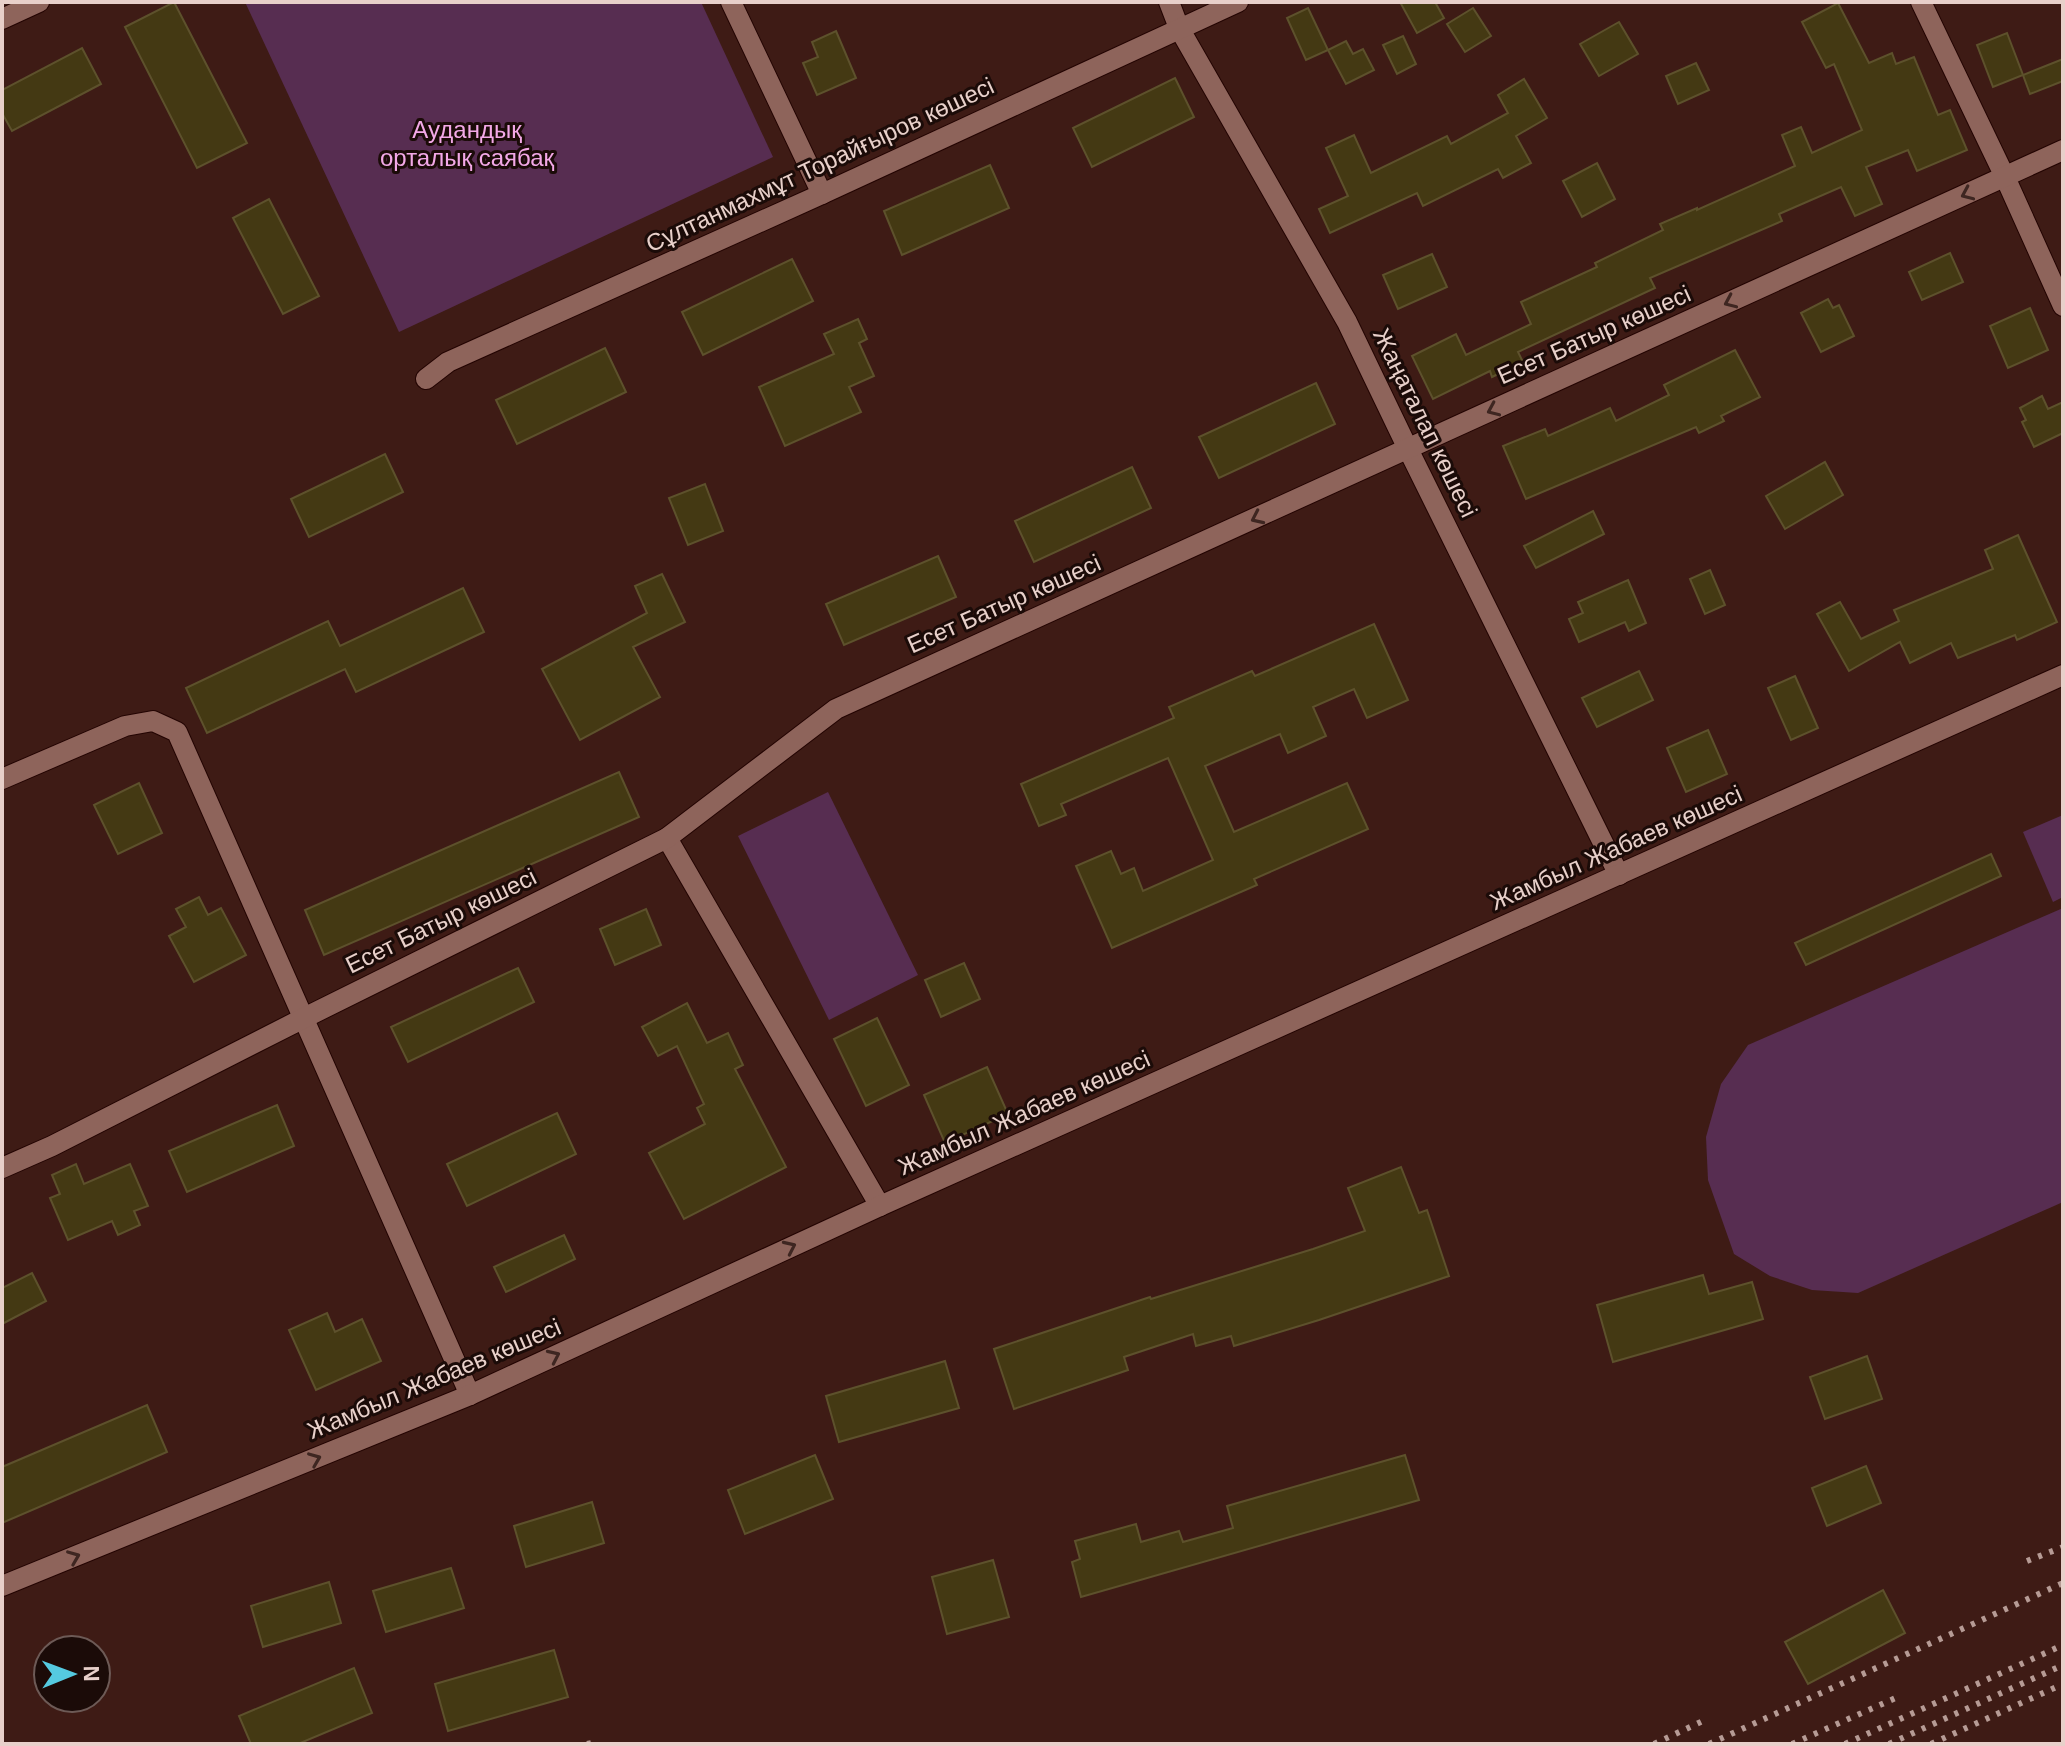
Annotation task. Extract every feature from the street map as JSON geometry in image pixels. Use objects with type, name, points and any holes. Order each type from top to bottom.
[{"type":"street","points":[[2,19],[39,2]]},
{"type":"street","points":[[731,2],[822,194]]},
{"type":"street","name":"Жаңаталап көшесі","points":[[1169,2],[1179,28],[1347,322],[1619,875]]},
{"type":"street","name":"Сұлтанмахмұт Торайғыров көшесі","points":[[426,379],[448,362],[1238,2]]},
{"type":"street","points":[[1921,2],[2063,306]]},
{"type":"street","name":"Есет Батыр көшесі","points":[[2,1168],[52,1146],[667,838],[836,709],[2063,150]]},
{"type":"street","name":"Жамбыл Жабаев көшесі","points":[[2,1586],[470,1395],[880,1206],[2063,675]]},
{"type":"street","points":[[2,779],[125,726],[153,721],[177,732],[470,1395]]},
{"type":"street","points":[[667,838],[880,1206]]},
{"type":"green space","name":"Аудандық орталық саябақ","points":[[245,2],[701,2],[773,157],[399,332]]},
{"type":"green space","points":[[828,792],[918,975],[829,1020],[738,836]]},
{"type":"green space","points":[[2063,815],[2063,897],[2053,902],[2023,832]]},
{"type":"green space","points":[[2063,908],[2063,1202],[1858,1293],[1812,1290],[1770,1276],[1734,1254],[1708,1180],[1706,1137],[1721,1084],[1748,1045]]},
{"type":"building","points":[[174,2],[247,143],[197,168],[125,27]]},
{"type":"building","points":[[1400,2],[1435,2],[1444,18],[1417,33]]},
{"type":"building","points":[[1838,3],[1869,63],[1892,53],[1896,64],[1914,57],[1938,115],[1950,110],[1967,150],[1917,171],[1908,150],[1866,167],[1882,204],[1855,216],[1841,187],[1779,214],[1782,221],[1650,278],[1655,288],[1518,352],[1523,362],[1492,377],[1490,371],[1433,399],[1412,356],[1456,334],[1466,355],[1531,324],[1521,302],[1597,267],[1595,263],[1663,230],[1660,224],[1795,166],[1782,135],[1801,127],[1812,153],[1862,130],[1834,64],[1826,68],[1802,22]]},
{"type":"building","points":[[1308,8],[1328,50],[1306,60],[1287,18]]},
{"type":"building","points":[[1473,8],[1491,36],[1465,52],[1447,24]]},
{"type":"building","points":[[1619,22],[1638,54],[1599,76],[1580,44]]},
{"type":"building","points":[[836,31],[856,78],[817,95],[803,63],[818,57],[812,42]]},
{"type":"building","points":[[2007,33],[2023,75],[1993,87],[1977,45]]},
{"type":"building","points":[[1403,36],[1416,64],[1397,74],[1383,45]]},
{"type":"building","points":[[1346,41],[1353,54],[1363,49],[1374,70],[1346,84],[1328,50]]},
{"type":"building","points":[[82,48],[101,84],[12,131],[2,113],[2,90]]},
{"type":"building","points":[[2063,59],[2063,81],[2030,94],[2023,75]]},
{"type":"building","points":[[1696,63],[1709,90],[1678,104],[1666,76]]},
{"type":"building","points":[[1175,78],[1194,117],[1092,167],[1073,128]]},
{"type":"building","points":[[1524,79],[1547,118],[1516,136],[1531,163],[1503,178],[1498,169],[1423,206],[1417,193],[1330,233],[1319,209],[1348,196],[1326,148],[1354,135],[1371,173],[1447,136],[1451,144],[1508,113],[1498,95]]},
{"type":"building","points":[[1597,163],[1615,199],[1582,217],[1563,181]]},
{"type":"building","points":[[990,165],[1009,208],[902,255],[884,211]]},
{"type":"building","points":[[269,199],[319,296],[283,314],[233,218]]},
{"type":"building","points":[[1950,253],[1963,282],[1922,300],[1909,272]]},
{"type":"building","points":[[1432,254],[1447,287],[1398,309],[1383,275]]},
{"type":"building","points":[[792,259],[813,301],[703,355],[682,312]]},
{"type":"building","points":[[1828,299],[1833,308],[1839,305],[1854,336],[1821,352],[1801,313]]},
{"type":"building","points":[[2030,308],[2048,350],[2008,368],[1990,326]]},
{"type":"building","points":[[858,319],[867,339],[859,343],[874,376],[849,387],[861,412],[785,446],[759,387],[834,354],[824,334]]},
{"type":"building","points":[[605,348],[626,392],[517,444],[496,400]]},
{"type":"building","points":[[1735,350],[1760,397],[1721,416],[1724,421],[1699,433],[1696,427],[1526,499],[1503,446],[1545,429],[1548,436],[1610,408],[1616,421],[1669,395],[1664,385]]},
{"type":"building","points":[[1316,383],[1335,424],[1219,478],[1199,437]]},
{"type":"building","points":[[2042,396],[2048,409],[2063,402],[2063,433],[2034,447],[2022,422],[2026,420],[2020,408]]},
{"type":"building","points":[[385,454],[403,492],[309,537],[291,499]]},
{"type":"building","points":[[1825,462],[1843,495],[1785,529],[1766,496]]},
{"type":"building","points":[[1132,467],[1151,508],[1034,562],[1015,521]]},
{"type":"building","points":[[705,484],[723,531],[688,545],[669,498]]},
{"type":"building","points":[[1593,511],[1604,534],[1536,568],[1524,546]]},
{"type":"building","points":[[2018,535],[2057,622],[2017,640],[2015,635],[1958,658],[1951,643],[1910,663],[1900,642],[1849,671],[1817,614],[1840,602],[1861,639],[1899,621],[1894,610],[1993,569],[1985,550]]},
{"type":"building","points":[[938,556],[956,597],[844,645],[826,604]]},
{"type":"building","points":[[1710,570],[1725,605],[1705,614],[1690,579]]},
{"type":"building","points":[[662,574],[685,622],[633,647],[660,697],[580,740],[542,669],[647,613],[635,586]]},
{"type":"building","points":[[1628,580],[1646,623],[1629,631],[1625,622],[1579,642],[1569,619],[1583,613],[1578,602]]},
{"type":"building","points":[[463,588],[484,632],[356,692],[345,669],[207,733],[186,688],[328,621],[340,646]]},
{"type":"building","points":[[1374,624],[1408,700],[1367,718],[1354,689],[1313,707],[1326,736],[1288,753],[1280,734],[1205,766],[1234,832],[1347,783],[1368,829],[1254,879],[1257,885],[1112,948],[1076,866],[1111,851],[1121,874],[1134,868],[1143,891],[1213,860],[1168,758],[1061,804],[1066,815],[1039,826],[1021,784],[1174,718],[1169,707],[1252,671],[1255,676]]},
{"type":"building","points":[[1639,671],[1653,700],[1597,727],[1582,698]]},
{"type":"building","points":[[1795,676],[1818,728],[1791,740],[1768,688]]},
{"type":"building","points":[[1708,730],[1727,774],[1686,792],[1667,748]]},
{"type":"building","points":[[619,772],[639,817],[324,955],[305,910]]},
{"type":"building","points":[[139,783],[162,833],[118,854],[94,805]]},
{"type":"building","points":[[1991,854],[2001,876],[1806,965],[1795,943]]},
{"type":"building","points":[[199,897],[208,915],[221,908],[246,955],[194,982],[169,936],[186,927],[176,909]]},
{"type":"building","points":[[646,909],[661,945],[615,965],[600,929]]},
{"type":"building","points":[[964,963],[980,999],[941,1017],[925,980]]},
{"type":"building","points":[[518,968],[534,1002],[408,1062],[391,1027]]},
{"type":"building","points":[[687,1003],[707,1043],[728,1033],[743,1065],[735,1069],[786,1167],[684,1219],[649,1153],[705,1124],[697,1108],[704,1104],[677,1046],[658,1056],[642,1027]]},
{"type":"building","points":[[877,1018],[909,1085],[866,1106],[834,1039]]},
{"type":"building","points":[[987,1067],[1008,1114],[945,1143],[924,1095]]},
{"type":"building","points":[[277,1105],[294,1146],[187,1192],[169,1151]]},
{"type":"building","points":[[557,1113],[576,1154],[467,1206],[447,1164]]},
{"type":"building","points":[[76,1164],[84,1184],[130,1164],[148,1206],[134,1211],[140,1225],[118,1235],[112,1221],[68,1240],[50,1198],[60,1194],[52,1175]]},
{"type":"building","points":[[1401,1167],[1419,1213],[1427,1210],[1449,1276],[1234,1346],[1231,1336],[1196,1346],[1193,1334],[1124,1357],[1128,1370],[1014,1409],[994,1349],[1365,1231],[1348,1188]]},
{"type":"building","points":[[564,1235],[575,1259],[506,1292],[494,1267]]},
{"type":"building","points":[[32,1273],[46,1301],[2,1324],[2,1288]]},
{"type":"building","points":[[1703,1275],[1709,1294],[1752,1282],[1763,1319],[1613,1362],[1597,1305]]},
{"type":"building","points":[[327,1313],[335,1332],[362,1319],[381,1361],[316,1390],[289,1330]]},
{"type":"building","points":[[1867,1356],[1882,1399],[1825,1419],[1810,1377]]},
{"type":"building","points":[[945,1361],[959,1408],[839,1442],[826,1396]]},
{"type":"building","points":[[147,1405],[167,1452],[2,1523],[2,1467]]},
{"type":"building","points":[[815,1455],[833,1499],[745,1534],[728,1490]]},
{"type":"building","points":[[1405,1455],[1419,1500],[1081,1597],[1072,1562],[1080,1559],[1075,1541],[1136,1524],[1141,1542],[1179,1531],[1183,1542],[1233,1528],[1227,1506]]},
{"type":"building","points":[[1866,1466],[1881,1503],[1827,1526],[1812,1488]]},
{"type":"building","points":[[592,1502],[604,1543],[526,1567],[514,1526]]},
{"type":"building","points":[[993,1560],[1009,1617],[947,1634],[932,1577]]},
{"type":"building","points":[[451,1568],[464,1608],[386,1632],[373,1591]]},
{"type":"building","points":[[329,1582],[341,1623],[263,1647],[251,1606]]},
{"type":"building","points":[[1883,1590],[1905,1633],[1808,1684],[1785,1642]]},
{"type":"building","points":[[554,1650],[568,1697],[448,1731],[435,1684]]},
{"type":"building","points":[[354,1668],[372,1713],[298,1744],[251,1744],[239,1716]]},
{"type":"railway","points":[[2027,1561],[2063,1547]]},
{"type":"railway","points":[[1709,1744],[2063,1583]]},
{"type":"railway","points":[[1845,1744],[2063,1645]]},
{"type":"railway","points":[[1889,1744],[2063,1665]]},
{"type":"railway","points":[[1931,1744],[2063,1684]]},
{"type":"railway","points":[[1792,1744],[1900,1696]]},
{"type":"railway","points":[[1654,1744],[1705,1720]]},
{"type":"railway","points":[[587,1744],[592,1743]]}]
